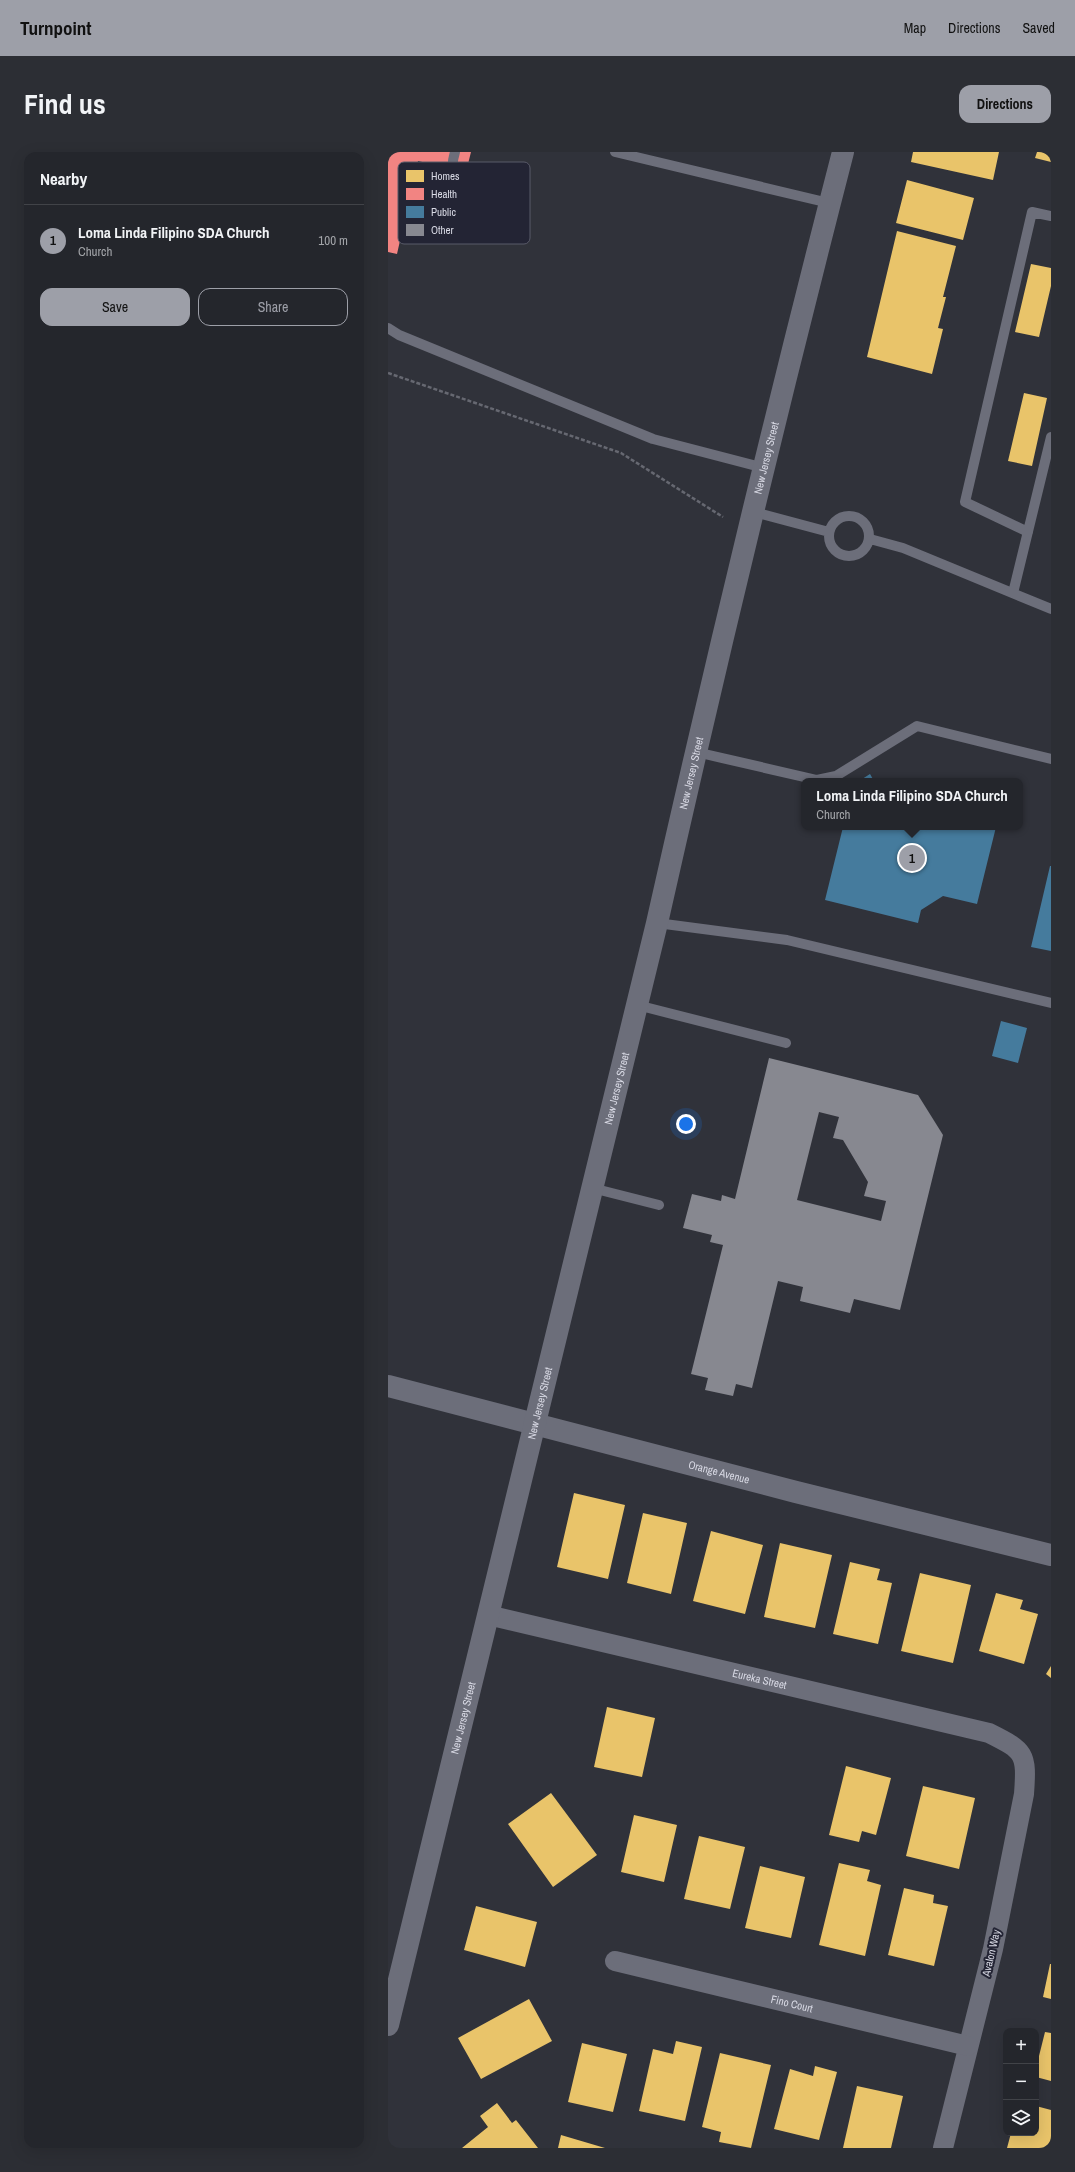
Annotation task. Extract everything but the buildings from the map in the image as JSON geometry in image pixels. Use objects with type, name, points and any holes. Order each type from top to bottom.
[{"type":"street","name":"New Jersey Street","points":[[388,2025],[536,1424],[657,922],[764,468],[842,152]]},
{"type":"street","name":"Orange Avenue","points":[[388,1386],[796,1492],[1051,1555]]},
{"type":"street","name":"Eureka Street","points":[[488,1615],[989,1733],[1016,1747],[1023,1757]]},
{"type":"street","name":"Avalon Way","points":[[944,2148],[993,1949],[1024,1794],[1026,1771],[1023,1757]]},
{"type":"street","name":"Fino Court","points":[[615,1961],[968,2046]]},
{"type":"lane","points":[[452,162],[455,152]]},
{"type":"lane","points":[[615,152],[830,203]]},
{"type":"lane","points":[[1028,532],[965,502],[1032,212],[1051,216]]},
{"type":"lane","points":[[388,328],[399,335],[653,440],[764,468]]},
{"type":"lane","points":[[1013,592],[1051,437]]},
{"type":"lane","points":[[754,512],[829,532]]},
{"type":"lane","points":[[850,516],[858,518],[864,523],[868,529],[870,539],[864,550],[858,554],[844,555],[836,551],[831,544],[829,532],[836,521],[850,516]]},
{"type":"lane","points":[[870,539],[903,548],[1013,592],[1051,609]]},
{"type":"lane","points":[[826,778],[836,776],[917,726],[1051,759]]},
{"type":"lane","points":[[696,752],[808,778]]},
{"type":"lane","points":[[657,922],[787,940],[1051,1003]]},
{"type":"lane","points":[[637,1005],[786,1043]]},
{"type":"lane","points":[[592,1188],[659,1205]]},
{"type":"path","points":[[388,373],[621,453],[723,517]]},
{"type":"place","name":"Loma Linda Filipino SDA Church","points":[[912,858]]}]
